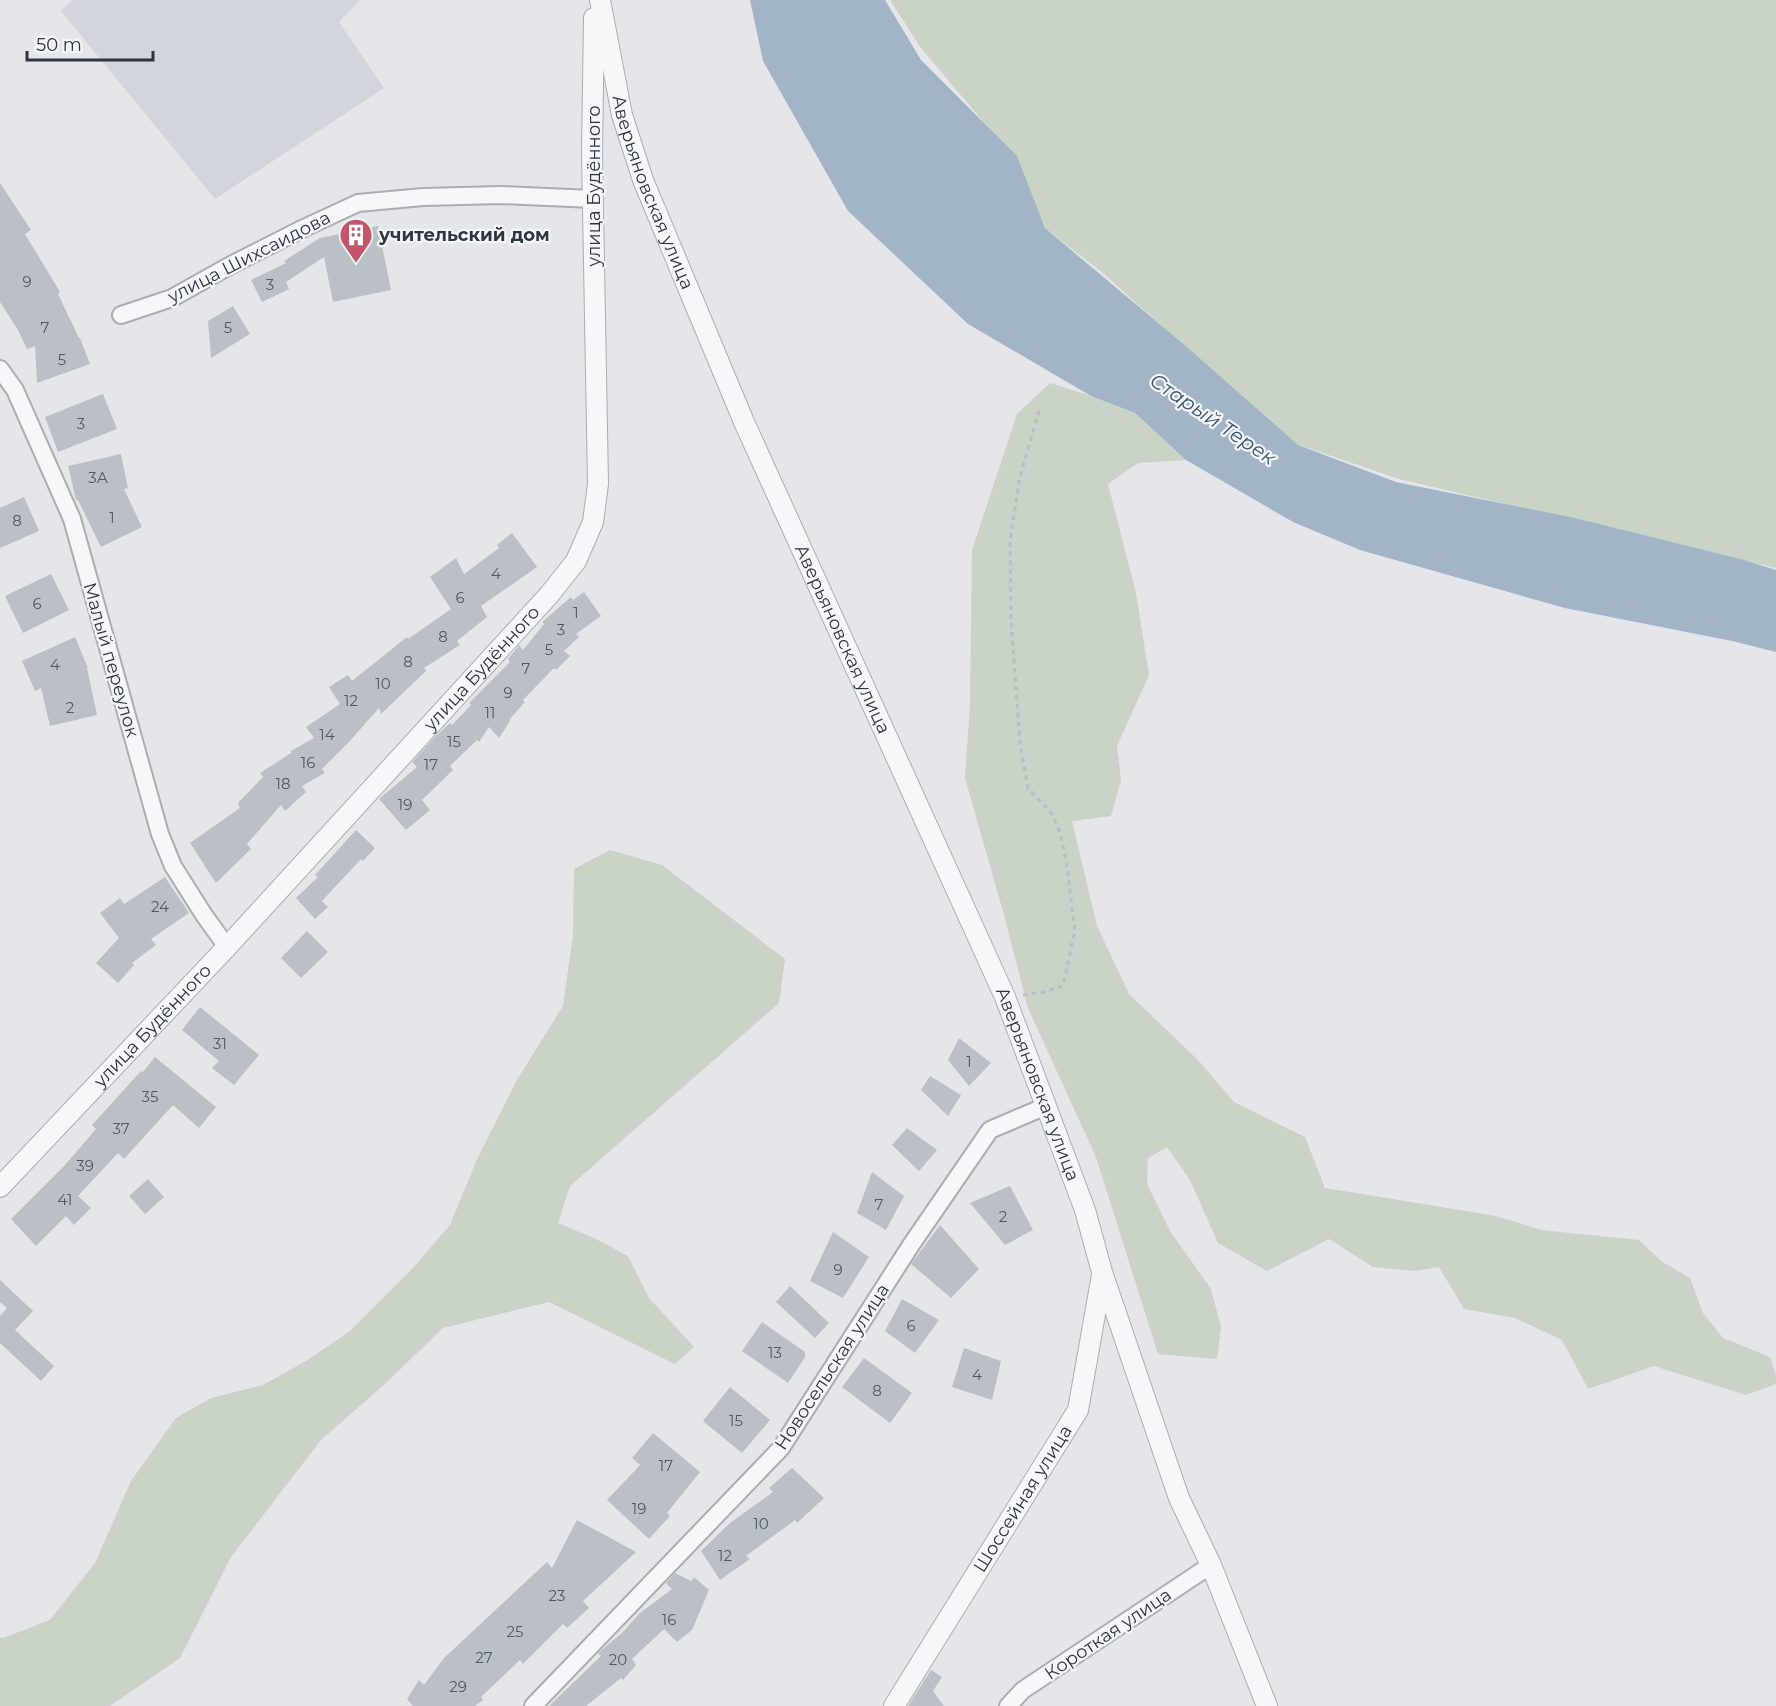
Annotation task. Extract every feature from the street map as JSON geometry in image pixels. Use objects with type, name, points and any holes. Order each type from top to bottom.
[{"type":"street","name":"улица Будённого","points":[[0,1187],[227,947],[549,595],[576,561],[593,522],[598,484],[592,152],[594,0]]},
{"type":"street","name":"Аверьяновская улица","points":[[600,0],[622,115],[643,180],[744,422],[1005,997],[1085,1210],[1102,1272],[1179,1498],[1211,1565],[1267,1706]]},
{"type":"street","name":"улица Шихсаидова","points":[[121,315],[172,298],[231,265],[358,203],[423,197],[501,195],[593,199]]},
{"type":"street","name":"Малый переулок","points":[[0,369],[15,390],[72,519],[160,834],[173,866],[227,947]]},
{"type":"street","name":"Новосельская улица","points":[[533,1706],[781,1448],[911,1245],[990,1130],[1046,1106]]},
{"type":"street","name":"Шоссейная улица","points":[[894,1706],[1077,1410],[1102,1272]]},
{"type":"street","name":"Короткая улица","points":[[1008,1706],[1023,1690],[1211,1565]]},
{"type":"path","points":[[1005,997],[1044,992],[1063,986],[1075,931],[1066,860],[1060,833],[1052,814],[1028,788],[1020,744],[1011,618],[1010,541],[1020,476],[1040,408]]},
{"type":"shaded area","points":[[72,0],[360,0],[339,22],[384,88],[215,199],[61,11]]},
{"type":"shaded area","points":[[890,0],[1776,0],[1776,568],[1399,479],[1290,442],[1103,273],[1046,229],[1015,159],[921,48]]},
{"type":"shaded area","points":[[1050,383],[1135,413],[1186,460],[1138,463],[1108,484],[1136,593],[1149,675],[1117,746],[1121,780],[1111,816],[1072,821],[1097,926],[1129,994],[1198,1060],[1234,1102],[1305,1137],[1325,1188],[1496,1216],[1541,1230],[1639,1240],[1661,1261],[1690,1278],[1703,1313],[1723,1338],[1770,1357],[1776,1375],[1776,1384],[1746,1395],[1654,1366],[1588,1389],[1562,1340],[1515,1318],[1464,1309],[1439,1267],[1415,1271],[1373,1267],[1329,1239],[1267,1271],[1218,1243],[1190,1180],[1167,1147],[1148,1158],[1147,1184],[1170,1231],[1211,1289],[1221,1327],[1217,1359],[1158,1354],[1096,1157],[1028,1008],[965,778],[970,704],[972,550],[1017,414]]},
{"type":"shaded area","points":[[610,850],[662,865],[785,959],[779,1003],[570,1186],[558,1223],[628,1256],[649,1298],[694,1347],[675,1364],[549,1302],[443,1328],[386,1383],[321,1440],[231,1557],[180,1658],[110,1706],[0,1706],[0,1637],[3,1638],[50,1620],[95,1563],[131,1481],[176,1418],[211,1398],[263,1385],[306,1361],[350,1331],[412,1269],[450,1225],[478,1157],[517,1080],[563,1006],[573,935],[574,869]]},
{"type":"water","name":"Старый Терек","points":[[750,0],[885,0],[921,60],[1017,156],[1045,228],[1188,348],[1298,445],[1396,482],[1575,518],[1776,570],[1776,652],[1565,608],[1360,550],[1293,522],[1186,460],[1135,413],[1091,396],[968,324],[848,211],[763,61]]},
{"type":"building","points":[[0,183],[31,230],[25,234],[60,292],[58,294],[90,364],[37,383],[35,346],[27,349],[0,302]]},
{"type":"building","name":"учительский дом","points":[[378,226],[391,290],[333,302],[324,257],[286,282],[289,289],[262,302],[251,280],[286,263],[284,261],[320,238]]},
{"type":"building","points":[[233,306],[250,334],[211,358],[208,321]]},
{"type":"building","points":[[103,394],[117,429],[58,452],[45,417]]},
{"type":"building","points":[[121,454],[128,488],[124,489],[142,527],[101,547],[76,500],[68,466]]},
{"type":"building","points":[[24,497],[39,531],[0,548],[0,508]]},
{"type":"building","points":[[512,533],[537,567],[481,606],[487,617],[457,641],[460,645],[424,668],[426,671],[381,714],[379,708],[322,769],[325,773],[302,786],[306,792],[285,811],[281,805],[247,844],[251,849],[216,883],[190,843],[240,808],[238,803],[263,777],[260,773],[314,738],[306,727],[340,704],[329,687],[348,675],[352,681],[407,637],[408,639],[451,609],[430,577],[456,558],[464,574],[499,548],[497,545]]},
{"type":"building","points":[[51,574],[69,610],[23,633],[5,596]]},
{"type":"building","points":[[584,592],[601,616],[576,634],[579,637],[564,651],[570,656],[556,670],[554,668],[523,700],[525,702],[509,720],[499,738],[489,727],[479,742],[477,740],[450,766],[453,770],[422,800],[430,810],[406,830],[379,799],[417,767],[412,762],[436,736],[450,723],[452,725],[471,705],[469,703],[510,662],[508,659],[519,645],[523,650],[544,624],[542,622],[571,597],[573,600]]},
{"type":"building","points":[[75,637],[88,668],[97,715],[50,726],[41,688],[35,691],[22,661]]},
{"type":"building","points":[[356,830],[375,848],[363,861],[361,859],[322,901],[328,907],[315,919],[296,898],[318,877],[315,875]]},
{"type":"building","points":[[165,877],[189,913],[151,939],[156,945],[132,963],[134,965],[118,983],[96,963],[119,938],[100,913],[120,898],[124,904]]},
{"type":"building","points":[[307,931],[328,952],[301,978],[281,958]]},
{"type":"building","points":[[200,1007],[259,1055],[234,1085],[212,1068],[219,1061],[182,1030]]},
{"type":"building","points":[[959,1038],[991,1063],[969,1086],[948,1060]]},
{"type":"building","points":[[155,1057],[216,1107],[199,1128],[173,1105],[124,1159],[118,1153],[78,1196],[91,1208],[74,1225],[66,1216],[36,1246],[11,1219],[65,1165],[96,1129],[92,1125]]},
{"type":"building","points":[[930,1076],[961,1095],[948,1116],[921,1090]]},
{"type":"building","points":[[907,1128],[937,1150],[919,1171],[892,1145]]},
{"type":"building","points":[[872,1172],[904,1196],[886,1230],[857,1213]]},
{"type":"building","points":[[148,1179],[164,1197],[145,1214],[129,1196]]},
{"type":"building","points":[[1010,1186],[1033,1230],[1005,1245],[970,1203]]},
{"type":"building","points":[[940,1225],[979,1269],[951,1298],[911,1264]]},
{"type":"building","points":[[833,1232],[869,1257],[843,1298],[810,1281]]},
{"type":"building","points":[[0,1280],[33,1311],[15,1330],[54,1366],[41,1381],[0,1343],[0,1316],[7,1308],[0,1302]]},
{"type":"building","points":[[790,1286],[829,1323],[815,1338],[776,1302]]},
{"type":"building","points":[[902,1299],[939,1320],[915,1353],[885,1331]]},
{"type":"building","points":[[762,1322],[805,1352],[805,1357],[788,1383],[742,1351]]},
{"type":"building","points":[[964,1348],[1001,1361],[992,1400],[952,1387]]},
{"type":"building","points":[[864,1358],[912,1393],[890,1423],[842,1387]]},
{"type":"building","points":[[730,1387],[770,1420],[742,1453],[703,1421]]},
{"type":"building","points":[[653,1433],[700,1472],[667,1513],[670,1516],[649,1539],[607,1500],[640,1465],[632,1458]]},
{"type":"building","points":[[792,1468],[824,1498],[797,1523],[795,1520],[746,1556],[750,1559],[720,1580],[701,1551],[730,1523],[773,1492],[769,1488]]},
{"type":"building","points":[[577,1520],[636,1552],[583,1601],[589,1608],[567,1628],[563,1624],[523,1664],[520,1660],[481,1697],[483,1700],[475,1706],[413,1706],[407,1699],[419,1680],[424,1685],[444,1658],[547,1562],[552,1568]]},
{"type":"building","points":[[675,1573],[691,1581],[694,1577],[709,1590],[692,1630],[677,1642],[664,1629],[632,1659],[636,1665],[623,1680],[621,1678],[586,1706],[549,1706],[601,1656],[598,1653],[622,1633],[640,1613],[672,1589],[666,1583]]},
{"type":"building","points":[[931,1670],[942,1677],[933,1691],[944,1706],[908,1706]]},
{"type":"place","name":"учительский дом","points":[[356,264]]}]
